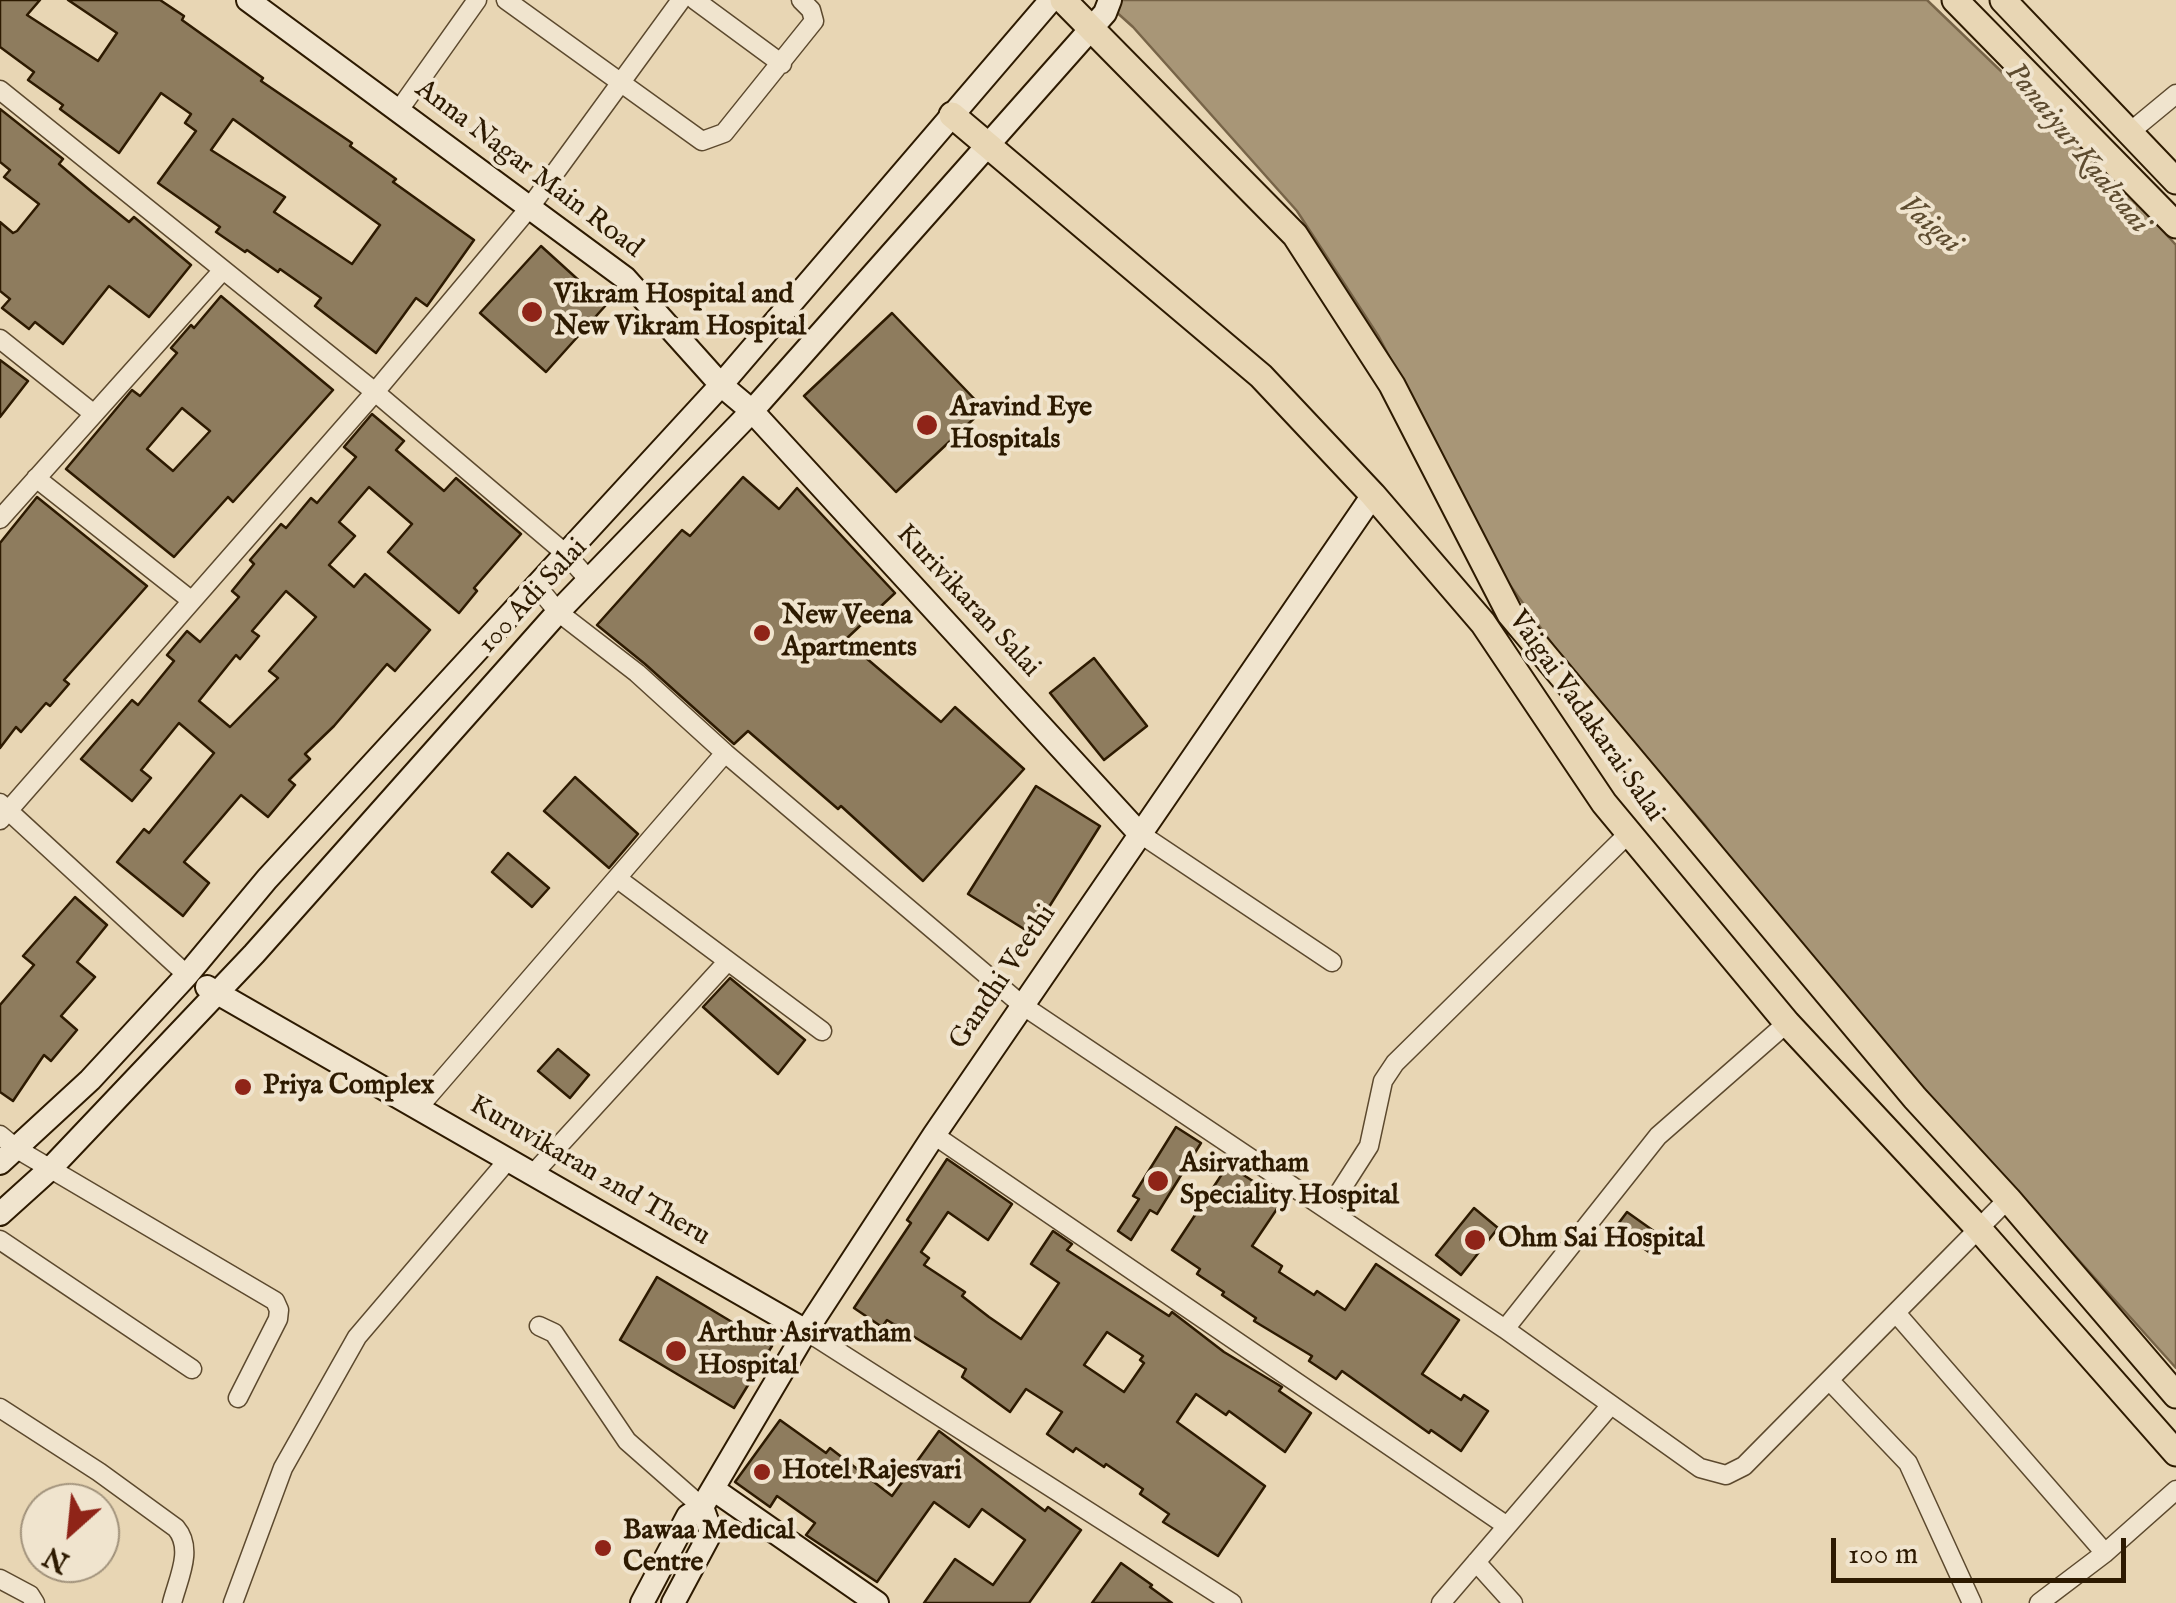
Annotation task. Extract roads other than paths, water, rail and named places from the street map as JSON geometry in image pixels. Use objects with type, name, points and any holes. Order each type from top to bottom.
[{"type":"main road","name":"Vaigai Vadakarai Salai","points":[[1064,0],[1102,13],[1295,234],[1392,385],[1510,614],[1915,1098],[2008,1199],[2176,1395]]},
{"type":"main road","points":[[1955,0],[2176,225]]},
{"type":"main road","points":[[2003,0],[2176,181]]},
{"type":"main road","name":"Vaigai Vadakarai Salai","points":[[952,115],[1262,376],[1373,495],[1483,623],[1604,802],[1788,1023],[1978,1228],[2176,1453]]},
{"type":"street","name":"Anna Nagar Main Road","points":[[248,0],[625,278],[721,385],[752,410]]},
{"type":"street","points":[[399,110],[477,0]]},
{"type":"street","points":[[506,0],[702,142],[724,133],[814,21],[811,10],[801,0]]},
{"type":"street","points":[[187,975],[3,811],[376,392],[530,207],[682,0]]},
{"type":"street","points":[[695,0],[782,64]]},
{"type":"street","name":"100 Adi Salai","points":[[6,1149],[90,1080],[187,975],[267,879],[721,385],[1051,0]]},
{"type":"street","name":"100 Adi Salai","points":[[0,1214],[51,1168],[218,993],[558,612],[752,410],[1102,13]]},
{"type":"street","points":[[0,90],[376,392],[566,554],[590,580]]},
{"type":"street","points":[[2130,132],[2176,94]]},
{"type":"street","points":[[0,519],[224,270]]},
{"type":"street","points":[[0,339],[94,414]]},
{"type":"street","name":"Kurivikaran Salai","points":[[752,410],[1139,834]]},
{"type":"street","points":[[36,478],[192,601]]},
{"type":"street","name":"Gandhi Veethi","points":[[642,1603],[688,1516],[708,1498],[806,1331],[934,1135],[1373,495]]},
{"type":"street","points":[[537,586],[558,612],[637,673],[724,753],[1022,1005],[1505,1329],[1700,1468],[1726,1475],[1744,1466],[2008,1199]]},
{"type":"street","points":[[418,1108],[724,753]]},
{"type":"street","points":[[1328,1210],[1369,1146],[1383,1080],[1396,1063],[1629,832]]},
{"type":"street","points":[[1139,834],[1332,962]]},
{"type":"street","points":[[618,879],[822,1031]]},
{"type":"street","points":[[533,1174],[727,962]]},
{"type":"street","name":"Kuruvikaran 2nd Theru","points":[[187,975],[806,1331]]},
{"type":"street","points":[[1505,1329],[1658,1136],[1788,1023]]},
{"type":"street","points":[[934,1135],[1507,1526]]},
{"type":"street","points":[[6,1149],[51,1168],[275,1301],[278,1319],[238,1398]]},
{"type":"street","points":[[233,1603],[284,1468],[358,1337],[508,1160]]},
{"type":"street","points":[[0,1240],[192,1368]]},
{"type":"street","points":[[1896,1313],[2105,1553]]},
{"type":"street","points":[[539,1326],[554,1333],[627,1441],[708,1498],[877,1603]]},
{"type":"street","points":[[806,1331],[1232,1603]]},
{"type":"street","points":[[1829,1380],[1908,1463],[1972,1603]]},
{"type":"street","points":[[1441,1603],[1610,1406]]},
{"type":"street","points":[[0,1408],[176,1528],[186,1543],[172,1603]]},
{"type":"street","points":[[2039,1603],[2105,1553],[2176,1490]]},
{"type":"street","name":"Gandhi Veethi","points":[[673,1603],[711,1532],[708,1498]]},
{"type":"street","points":[[1476,1562],[1513,1603]]},
{"type":"street","points":[[0,1578],[35,1603]]},
{"type":"water","points":[[1103,0],[1927,0],[2129,194],[2176,245],[2176,1368],[1812,964],[1704,824],[1568,666],[1502,574],[1379,337],[1297,211],[1133,27]]},
{"type":"place","name":"Vikram Hospital and New Vikram Hospital","points":[[532,312]]},
{"type":"place","name":"Aravind Eye Hospitals","points":[[927,425]]},
{"type":"place","name":"New Veena Apartments","points":[[762,633]]},
{"type":"place","name":"Priya Complex","points":[[243,1087]]},
{"type":"place","name":"Asirvatham Speciality Hospital","points":[[1158,1181]]},
{"type":"place","name":"Ohm Sai Hospital","points":[[1475,1240]]},
{"type":"place","name":"Arthur Asirvatham Hospital","points":[[676,1351]]},
{"type":"place","name":"Hotel Rajesvari","points":[[762,1472]]},
{"type":"place","name":"Bawaa Medical Centre","points":[[603,1548]]},
{"type":"water label","name":"Panaiyur Kaalvaai","points":[[2076,149]]},
{"type":"water label","name":"Vaigai","points":[[1929,226]]}]
